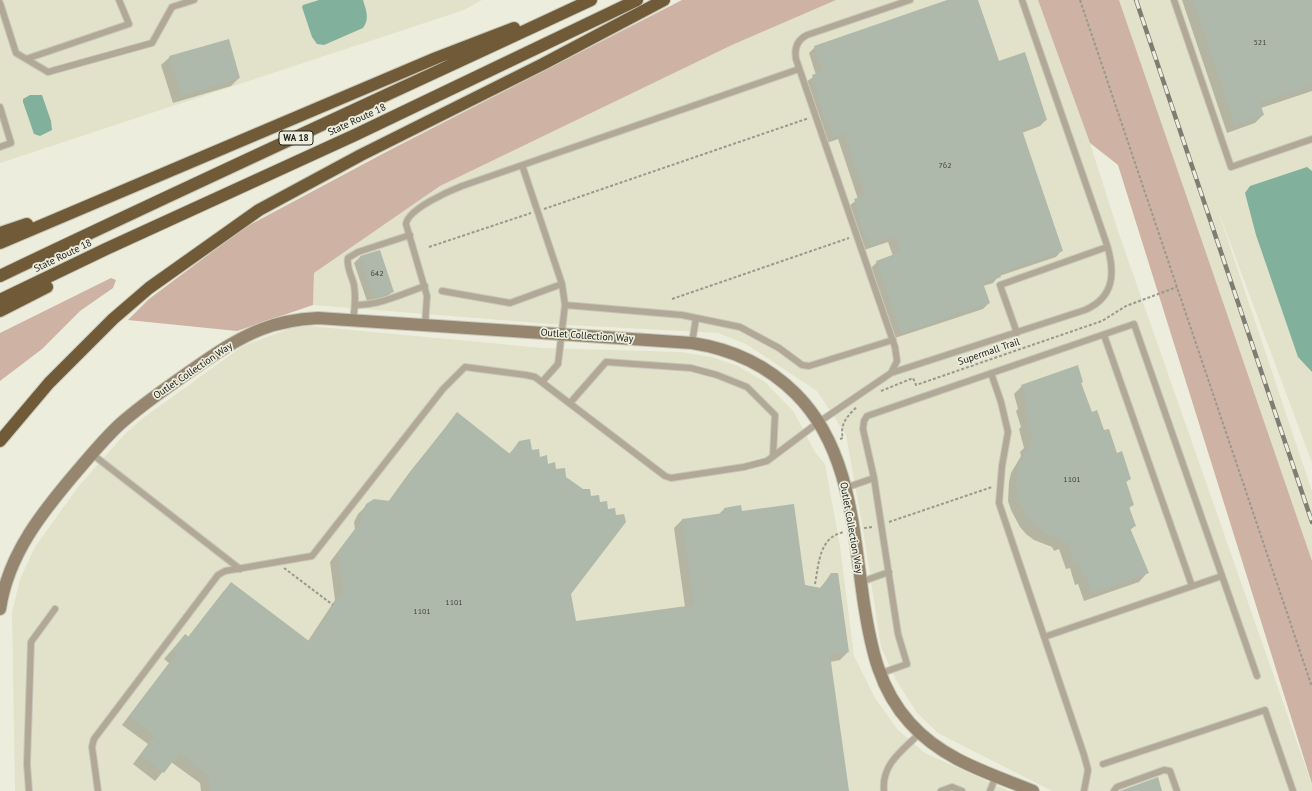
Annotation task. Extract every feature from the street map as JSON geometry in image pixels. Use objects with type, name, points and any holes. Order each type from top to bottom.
[{"type":"highway","points":[[0,243],[436,58],[585,0]]},
{"type":"highway","name":"State Route 18","points":[[0,276],[161,199],[292,140],[591,0]]},
{"type":"highway","name":"State Route 18","points":[[0,300],[348,138],[637,0]]},
{"type":"highway","points":[[0,441],[49,383],[113,319],[149,288],[259,210],[305,184],[543,64],[664,0]]},
{"type":"highway","points":[[0,233],[122,190]]},
{"type":"highway","points":[[0,311],[140,239],[165,222]]},
{"type":"street","name":"Outlet Collection Way","points":[[0,609],[8,576],[24,542],[67,484],[92,454],[126,419],[170,384],[238,340],[262,328],[298,319],[318,318],[692,343],[714,347],[733,353],[773,373],[803,401],[819,422],[831,442],[845,488],[872,650],[879,674],[891,698],[910,724],[950,756],[1033,791]]},
{"type":"lane","points":[[26,59],[129,24],[120,0]]},
{"type":"lane","points":[[0,3],[16,53],[48,72],[152,43],[172,7],[194,0]]},
{"type":"lane","points":[[892,373],[897,361],[893,340],[815,116],[795,49],[804,36],[910,0]]},
{"type":"lane","points":[[98,791],[92,747],[94,739],[218,575],[223,571],[308,558],[314,555],[443,389],[465,367],[526,375],[542,382],[669,478],[759,464],[767,461],[819,422],[892,373],[1085,310],[1098,302],[1108,290],[1112,279],[1111,264],[1107,247],[1022,0]]},
{"type":"lane","points":[[1174,0],[1231,167],[1312,139]]},
{"type":"lane","points":[[425,325],[427,296],[406,224],[407,219],[444,193],[800,69]]},
{"type":"lane","points":[[0,108],[11,143],[0,147]]},
{"type":"lane","points":[[522,165],[562,284],[565,305],[563,334],[558,364],[542,382]]},
{"type":"lane","points":[[353,320],[355,305],[354,286],[347,263],[348,258],[358,252],[410,235]]},
{"type":"lane","points":[[1017,333],[1000,285],[1107,247]]},
{"type":"lane","points":[[442,291],[510,303],[562,284]]},
{"type":"lane","points":[[355,305],[365,305],[389,299],[425,286]]},
{"type":"lane","points":[[565,305],[696,318],[740,327],[779,348],[802,365],[809,366],[893,340]]},
{"type":"lane","points":[[692,343],[696,318]]},
{"type":"lane","points":[[879,674],[907,664],[898,634],[874,478],[863,426],[867,416],[1134,324],[1257,676]]},
{"type":"lane","points":[[1104,334],[1192,586]]},
{"type":"lane","points":[[570,403],[606,362],[691,368],[716,375],[747,387],[775,415],[772,456]]},
{"type":"lane","points":[[991,373],[1001,402],[1008,432],[999,503],[1088,770],[1084,791]]},
{"type":"lane","points":[[92,454],[240,568]]},
{"type":"lane","points":[[845,488],[874,478]]},
{"type":"lane","points":[[861,582],[889,572]]},
{"type":"lane","points":[[1044,637],[1222,576]]},
{"type":"lane","points":[[29,791],[27,764],[31,642],[55,609]]},
{"type":"lane","points":[[1103,764],[1265,710],[1293,791]]},
{"type":"lane","points":[[884,791],[885,774],[891,762],[920,733]]},
{"type":"lane","points":[[1114,791],[1117,787],[1164,770],[1170,771],[1177,791]]},
{"type":"lane","points":[[990,791],[996,776]]},
{"type":"lane","points":[[940,791],[952,787],[962,791]]},
{"type":"path","points":[[1080,0],[1312,688]]},
{"type":"path","points":[[429,247],[815,116]]},
{"type":"path","points":[[672,299],[856,235]]},
{"type":"path","name":"Supermall Trail","points":[[879,392],[913,378],[916,385],[1102,321],[1126,306],[1177,288]]},
{"type":"path","points":[[831,442],[843,438],[842,431],[846,420],[859,406]]},
{"type":"path","points":[[815,584],[825,543],[836,534],[881,524],[990,487],[1000,487]]},
{"type":"path","points":[[276,563],[333,605]]},
{"type":"shaded area","points":[[0,0],[482,0],[464,10],[0,163]]},
{"type":"shaded area","points":[[319,0],[363,0],[367,14],[365,25],[363,28],[324,45],[317,44],[312,37],[302,7],[303,5]]},
{"type":"shaded area","points":[[682,0],[836,0],[732,45],[440,186],[314,273],[313,305],[237,331],[128,320],[149,299],[244,228],[388,151]]},
{"type":"shaded area","points":[[836,0],[1038,0],[1090,143],[1118,231],[1312,785],[1312,791],[1052,791],[938,733],[917,713],[896,680],[881,647],[864,536],[846,435],[817,391],[746,344],[718,333],[551,324],[313,305],[314,273],[440,186],[732,45]]},
{"type":"shaded area","points":[[1038,0],[1119,0],[1312,561],[1312,784],[1118,165],[1090,143]]},
{"type":"shaded area","points":[[1119,0],[1312,0],[1312,463],[1216,205],[1312,491],[1312,564]]},
{"type":"shaded area","points":[[30,95],[42,95],[51,121],[52,130],[40,136],[34,134],[23,102],[23,99]]},
{"type":"shaded area","points":[[1307,167],[1312,171],[1312,372],[1298,357],[1256,235],[1245,193],[1250,186]]},
{"type":"shaded area","points":[[111,278],[116,280],[113,288],[80,311],[42,349],[0,381],[0,333]]},
{"type":"shaded area","points":[[299,325],[543,348],[681,352],[712,357],[738,366],[765,382],[794,412],[815,452],[825,464],[840,546],[854,656],[875,698],[898,730],[925,753],[1009,791],[15,791],[12,613],[20,579],[35,547],[78,487],[124,435],[143,418],[243,346]]},
{"type":"building","points":[[947,0],[978,0],[999,61],[1025,52],[1047,120],[1022,130],[1063,251],[1000,273],[1001,277],[983,283],[990,303],[901,333],[876,261],[900,252],[894,236],[870,245],[868,237],[865,237],[854,199],[865,195],[844,134],[833,137],[828,122],[825,123],[812,75],[822,71],[814,46]]},
{"type":"building","points":[[1193,0],[1312,0],[1312,86],[1260,103],[1264,115],[1235,125]]},
{"type":"building","points":[[229,39],[240,78],[181,96],[169,56]]},
{"type":"building","points":[[380,250],[394,292],[374,298],[360,256]]},
{"type":"building","points":[[1078,365],[1083,382],[1081,383],[1092,412],[1097,410],[1104,430],[1109,429],[1117,453],[1122,451],[1131,479],[1126,481],[1134,505],[1129,507],[1136,526],[1130,528],[1149,573],[1092,593],[1086,576],[1084,577],[1078,561],[1074,562],[1068,542],[1062,544],[1060,539],[1043,532],[1028,519],[1019,502],[1016,483],[1019,463],[1029,447],[1028,443],[1033,441],[1026,420],[1029,419],[1024,402],[1027,401],[1021,385]]},
{"type":"building","points":[[457,412],[510,454],[519,441],[530,439],[532,450],[539,449],[540,457],[547,455],[548,464],[555,462],[556,469],[565,468],[566,477],[583,489],[590,489],[591,496],[599,495],[600,502],[607,501],[608,509],[615,508],[616,515],[624,514],[626,522],[571,594],[576,621],[694,605],[682,519],[724,513],[724,508],[741,505],[742,511],[794,504],[805,585],[821,588],[831,573],[838,573],[849,652],[830,655],[849,791],[210,791],[208,775],[179,753],[164,773],[140,755],[155,736],[129,716],[177,654],[172,651],[185,634],[189,637],[231,582],[309,641],[327,617],[325,616],[343,591],[338,552],[362,520],[362,513],[366,504],[374,499],[390,501],[417,463],[418,464]]},
{"type":"building","points":[[1158,777],[1162,791],[1120,791]]},
{"type":"railway","points":[[1136,0],[1312,522]]}]
